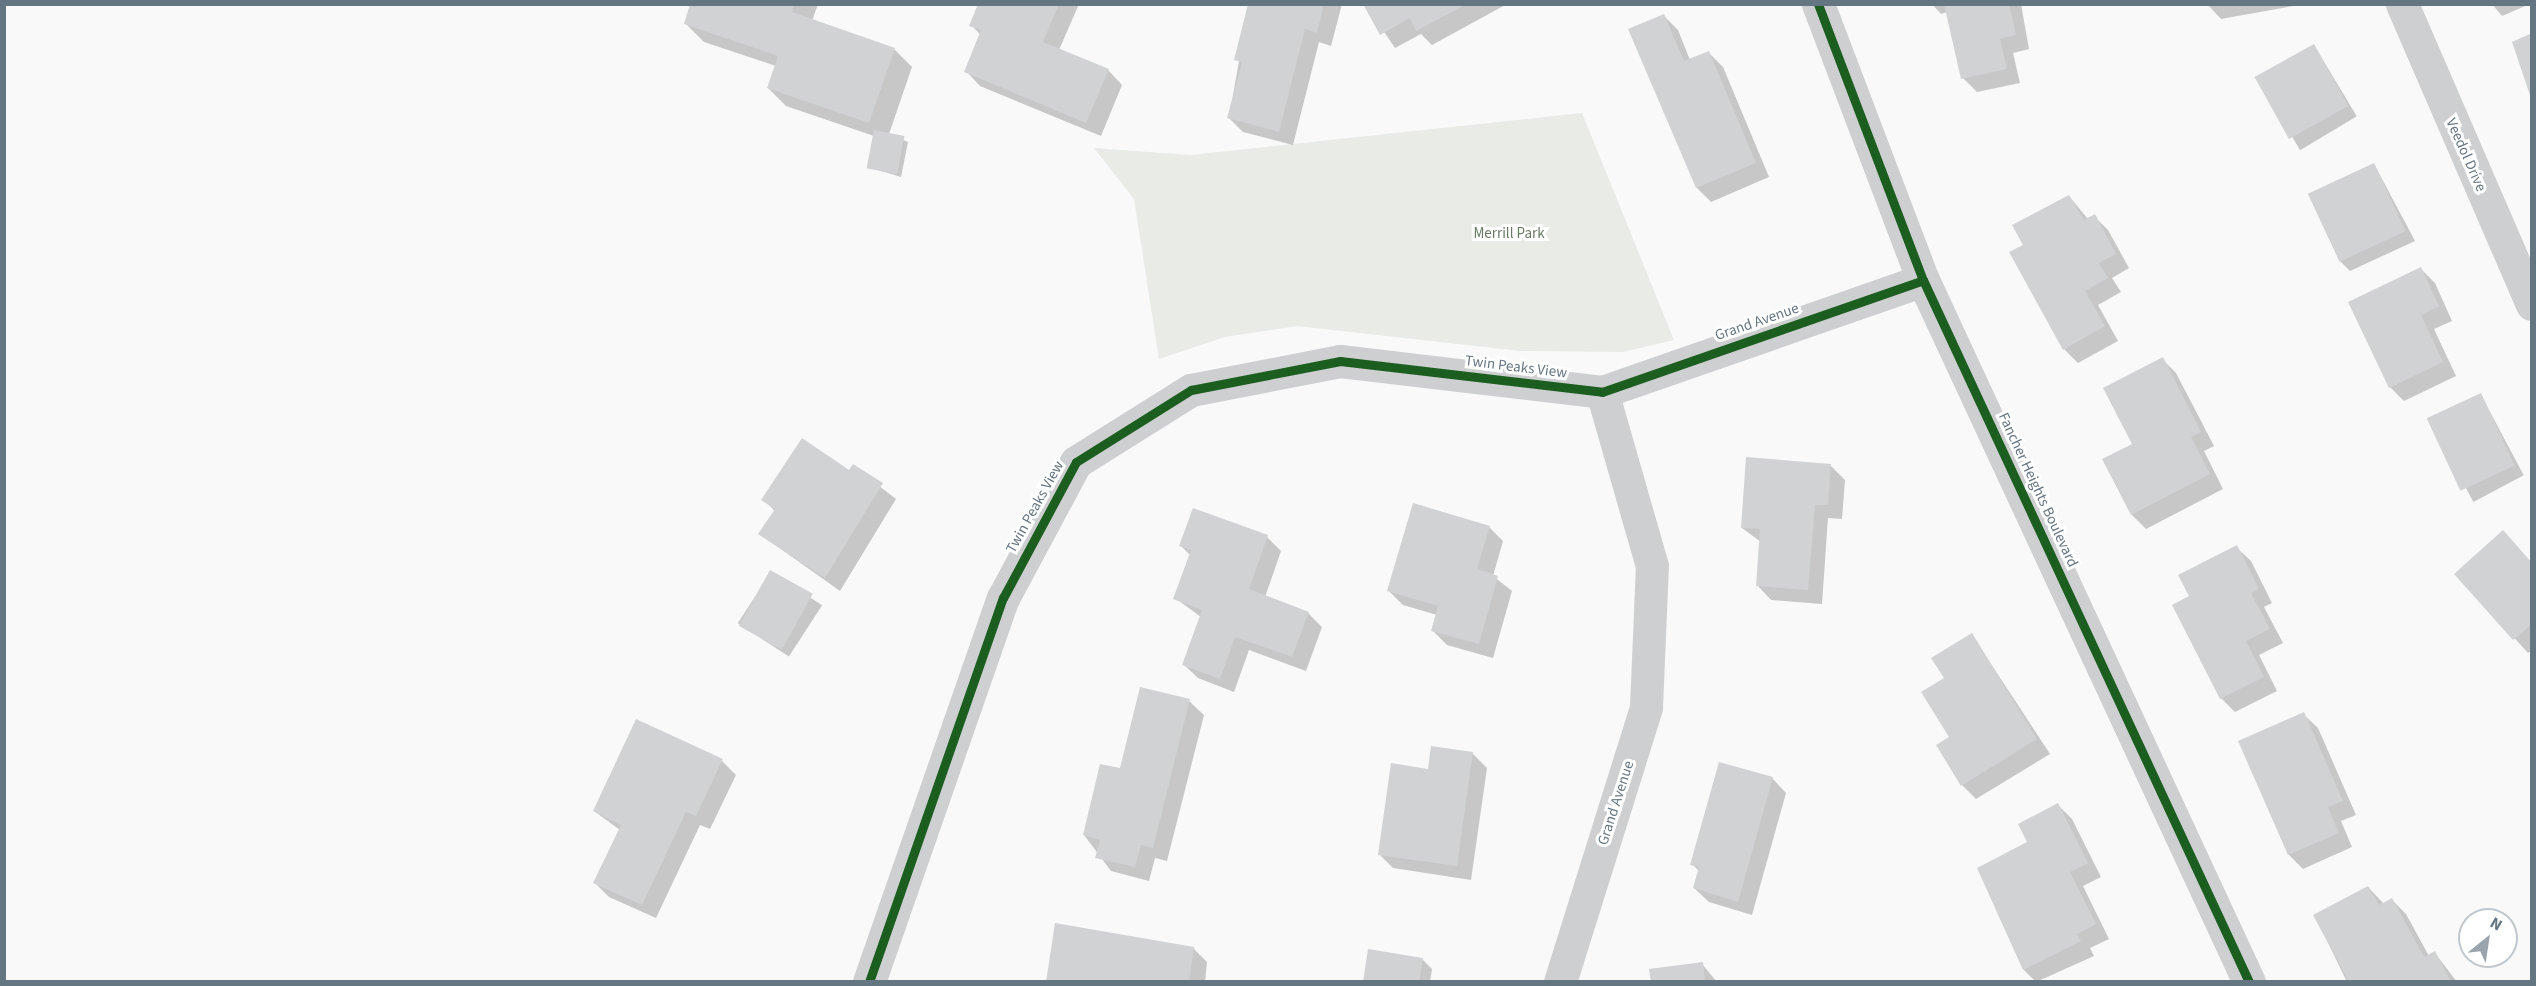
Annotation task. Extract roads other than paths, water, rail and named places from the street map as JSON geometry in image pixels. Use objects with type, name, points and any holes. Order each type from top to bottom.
[{"type":"street","name":"Fancher Heights Boulevard","points":[[1818,4],[1923,280],[2249,981]]},
{"type":"street","name":"Veedol Drive","points":[[2402,4],[2532,304]]},
{"type":"street","name":"Grand Avenue","points":[[1560,981],[1646,708],[1652,566],[1602,392],[1923,280]]},
{"type":"street","name":"Twin Peaks View","points":[[869,981],[1003,598],[1076,462],[1191,390],[1340,361],[1602,392]]},
{"type":"park label","name":"Merrill Park","points":[[1509,234]]}]
